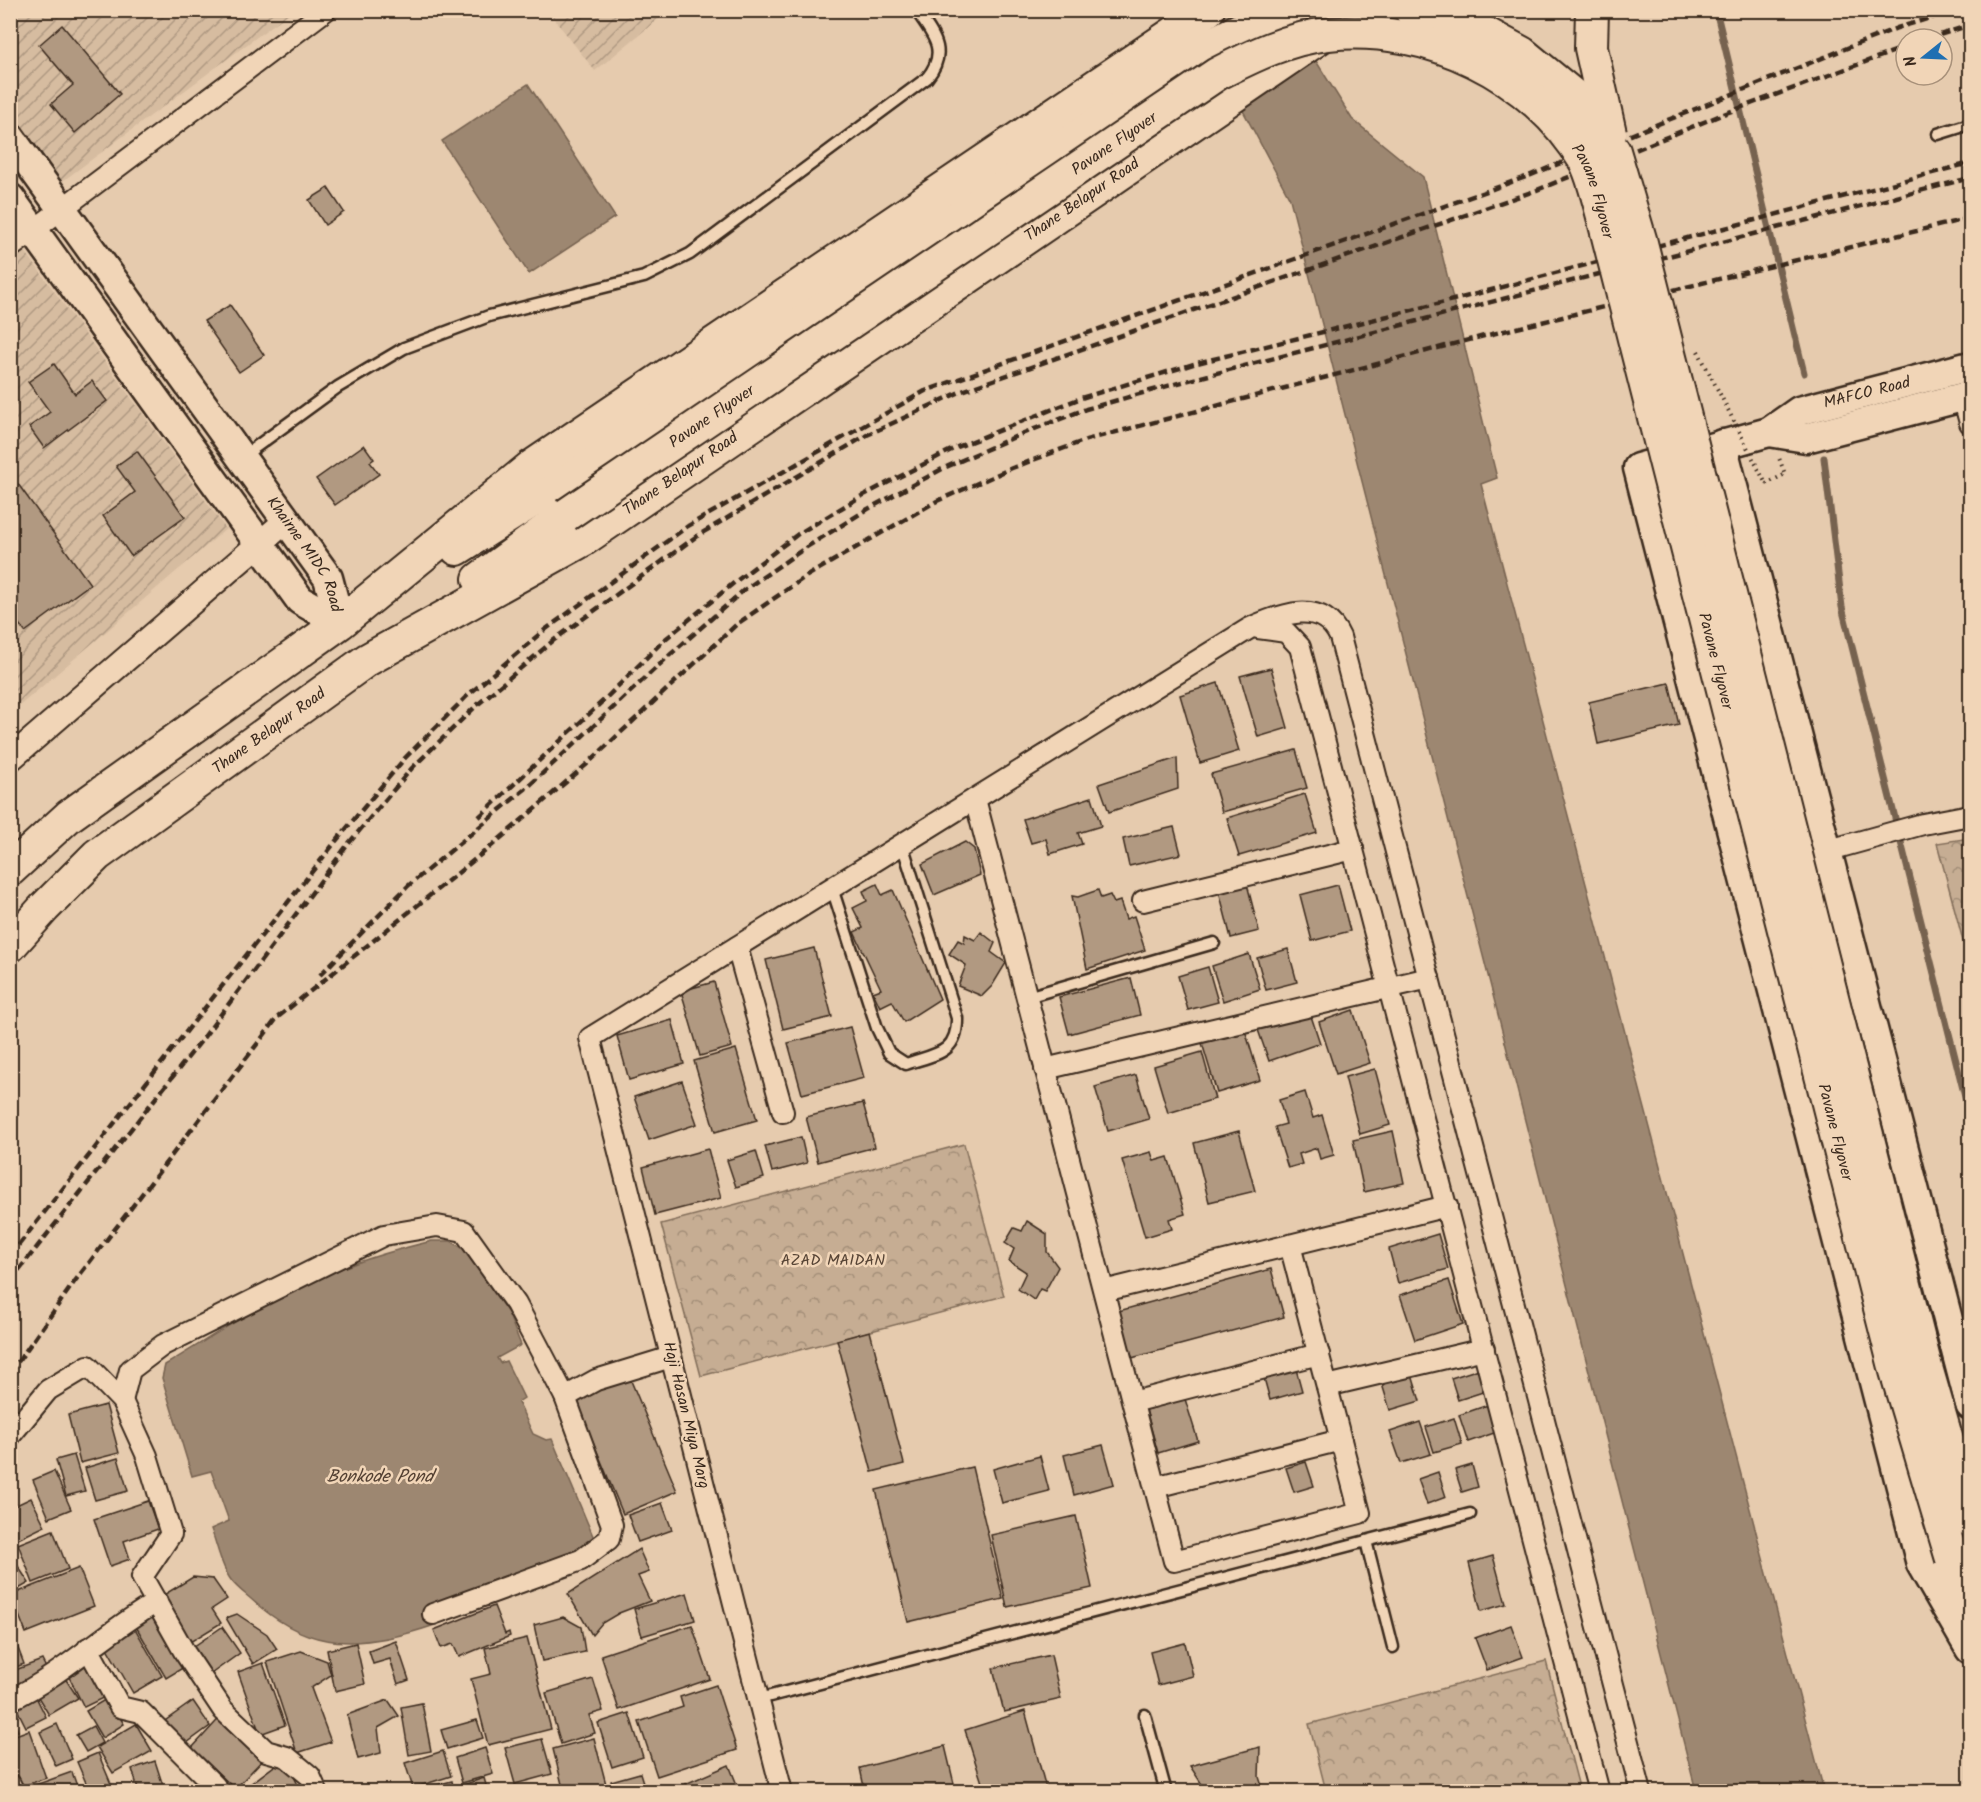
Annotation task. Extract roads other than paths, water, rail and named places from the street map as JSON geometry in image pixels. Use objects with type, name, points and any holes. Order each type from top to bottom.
[{"type":"main road","points":[[10,870],[69,816],[340,623],[531,466],[1209,10]]},
{"type":"main road","name":"Pavane Flyover","points":[[367,660],[557,503],[1202,49],[1239,30],[1294,10]]},
{"type":"main road","name":"Thane Belapur Road","points":[[10,946],[97,855],[367,660],[583,540],[1360,10]]},
{"type":"main road","name":"Pavane Flyover","points":[[1411,10],[1476,28],[1522,53],[1573,95],[1614,150],[1643,251],[1925,1364],[1971,1520]]},
{"type":"main road","points":[[1592,10],[1591,48],[1614,150]]},
{"type":"main road","name":"Pavane Flyover","points":[[340,623],[557,503],[1208,81],[1250,57],[1293,41],[1329,34],[1372,34],[1418,41],[1465,55],[1506,78],[1551,116],[1585,162],[1605,226],[1896,1371],[1971,1626]]},
{"type":"main road","name":"Khairne MIDC Road","points":[[10,136],[328,578],[340,623]]},
{"type":"main road","name":"Khairne MIDC Road","points":[[10,198],[300,600],[340,623]]},
{"type":"main road","name":"MAFCO Road","points":[[1971,366],[1799,411],[1769,432],[1638,468],[1921,1564],[1971,1649]]},
{"type":"main road","name":"MAFCO Road","points":[[1769,432],[1806,438],[1968,405]]},
{"type":"main road","points":[[1722,444],[1971,1405]]},
{"type":"street","points":[[10,248],[326,10]]},
{"type":"street","points":[[10,759],[286,520]]},
{"type":"street","points":[[783,1112],[737,946],[1250,628],[1282,617],[1310,613],[1324,616],[1336,628],[1641,1791]]},
{"type":"street","points":[[1250,628],[1270,628],[1286,632],[1300,647],[1599,1791]]},
{"type":"street","points":[[975,799],[1174,1561],[1360,1512],[1290,1245]]},
{"type":"street","points":[[1826,851],[1923,824],[1971,815]]},
{"type":"street","points":[[1143,901],[1353,849]]},
{"type":"street","name":"Haji Hasan Miya Marg","points":[[737,946],[590,1038],[782,1791]]},
{"type":"street","points":[[1045,1069],[1429,978]]},
{"type":"street","points":[[1104,1291],[1447,1206]]},
{"type":"street","points":[[122,1401],[130,1370],[163,1345],[384,1235],[437,1226],[464,1232],[516,1304],[565,1397],[612,1525],[609,1539],[581,1560],[433,1614]]},
{"type":"street","points":[[1327,1386],[1484,1349]]},
{"type":"street","points":[[1133,1402],[1319,1354]]},
{"type":"street","points":[[565,1397],[596,1380],[671,1357]]},
{"type":"street","points":[[10,1436],[48,1390],[88,1366],[122,1401],[147,1456],[171,1534],[142,1577],[185,1653],[223,1710],[266,1751],[287,1757],[310,1776],[317,1791]]},
{"type":"street","points":[[1155,1487],[1341,1440]]},
{"type":"street","points":[[10,1700],[34,1688],[124,1621],[157,1602]]},
{"type":"street","points":[[88,1648],[120,1707],[141,1712],[215,1786],[217,1791]]},
{"type":"street","points":[[10,1784],[14,1791]]},
{"type":"lane","points":[[241,458],[338,387],[404,348],[489,316],[644,277],[690,254],[927,78],[936,67],[939,52],[934,36],[916,10]]},
{"type":"lane","points":[[1938,134],[1971,124]]},
{"type":"lane","points":[[832,888],[877,1028],[889,1053],[906,1064],[948,1049],[957,1034],[957,1018],[903,844]]},
{"type":"lane","points":[[1027,997],[1214,943]]},
{"type":"lane","points":[[759,1699],[1470,1514]]},
{"type":"lane","points":[[1366,1541],[1393,1647]]},
{"type":"lane","points":[[1145,1715],[1166,1791]]},
{"type":"water","points":[[1190,11],[1285,11],[1352,119],[1423,177],[1497,478],[1481,484],[1824,1791],[1696,1791],[1290,199]]},
{"type":"water","points":[[528,84],[615,217],[529,274],[442,141]]},
{"type":"water","name":"Bonkode Pond","points":[[432,1241],[451,1241],[464,1249],[508,1313],[521,1345],[497,1358],[500,1363],[506,1361],[524,1398],[518,1402],[533,1434],[546,1440],[552,1439],[596,1543],[581,1560],[491,1603],[423,1629],[389,1638],[356,1642],[316,1638],[286,1625],[268,1613],[238,1588],[228,1575],[211,1529],[229,1521],[211,1471],[192,1476],[162,1378],[165,1365],[251,1312],[298,1287],[354,1264]]},
{"type":"waterway","points":[[1716,10],[1804,373]]},
{"type":"waterway","points":[[1824,458],[1842,607],[1970,1117]]},
{"type":"railway","points":[[10,1256],[336,841],[405,758],[468,695],[542,632],[688,526],[925,391],[1526,177],[1897,28],[1957,10]]},
{"type":"railway","points":[[1954,30],[1970,25]]},
{"type":"railway","points":[[10,1281],[201,1041],[349,843],[412,768],[476,706],[554,640],[697,536],[867,435],[962,391],[1537,190],[1726,113],[1894,51]]},
{"type":"railway","points":[[479,817],[605,699],[663,641],[735,582],[798,534],[860,497],[955,448],[1081,398],[1197,363],[1461,298],[1970,163]]},
{"type":"railway","points":[[320,975],[408,886],[530,785],[671,654],[744,590],[805,548],[868,509],[944,468],[1086,409],[1182,382],[1970,178]]},
{"type":"railway","points":[[10,1373],[75,1281],[278,1017],[489,848],[586,765],[737,624],[805,577],[937,501],[1012,468],[1086,440],[1484,336],[1970,218]]},
{"type":"park label","name":"AZAD MAIDAN","points":[[833,1260]]}]
